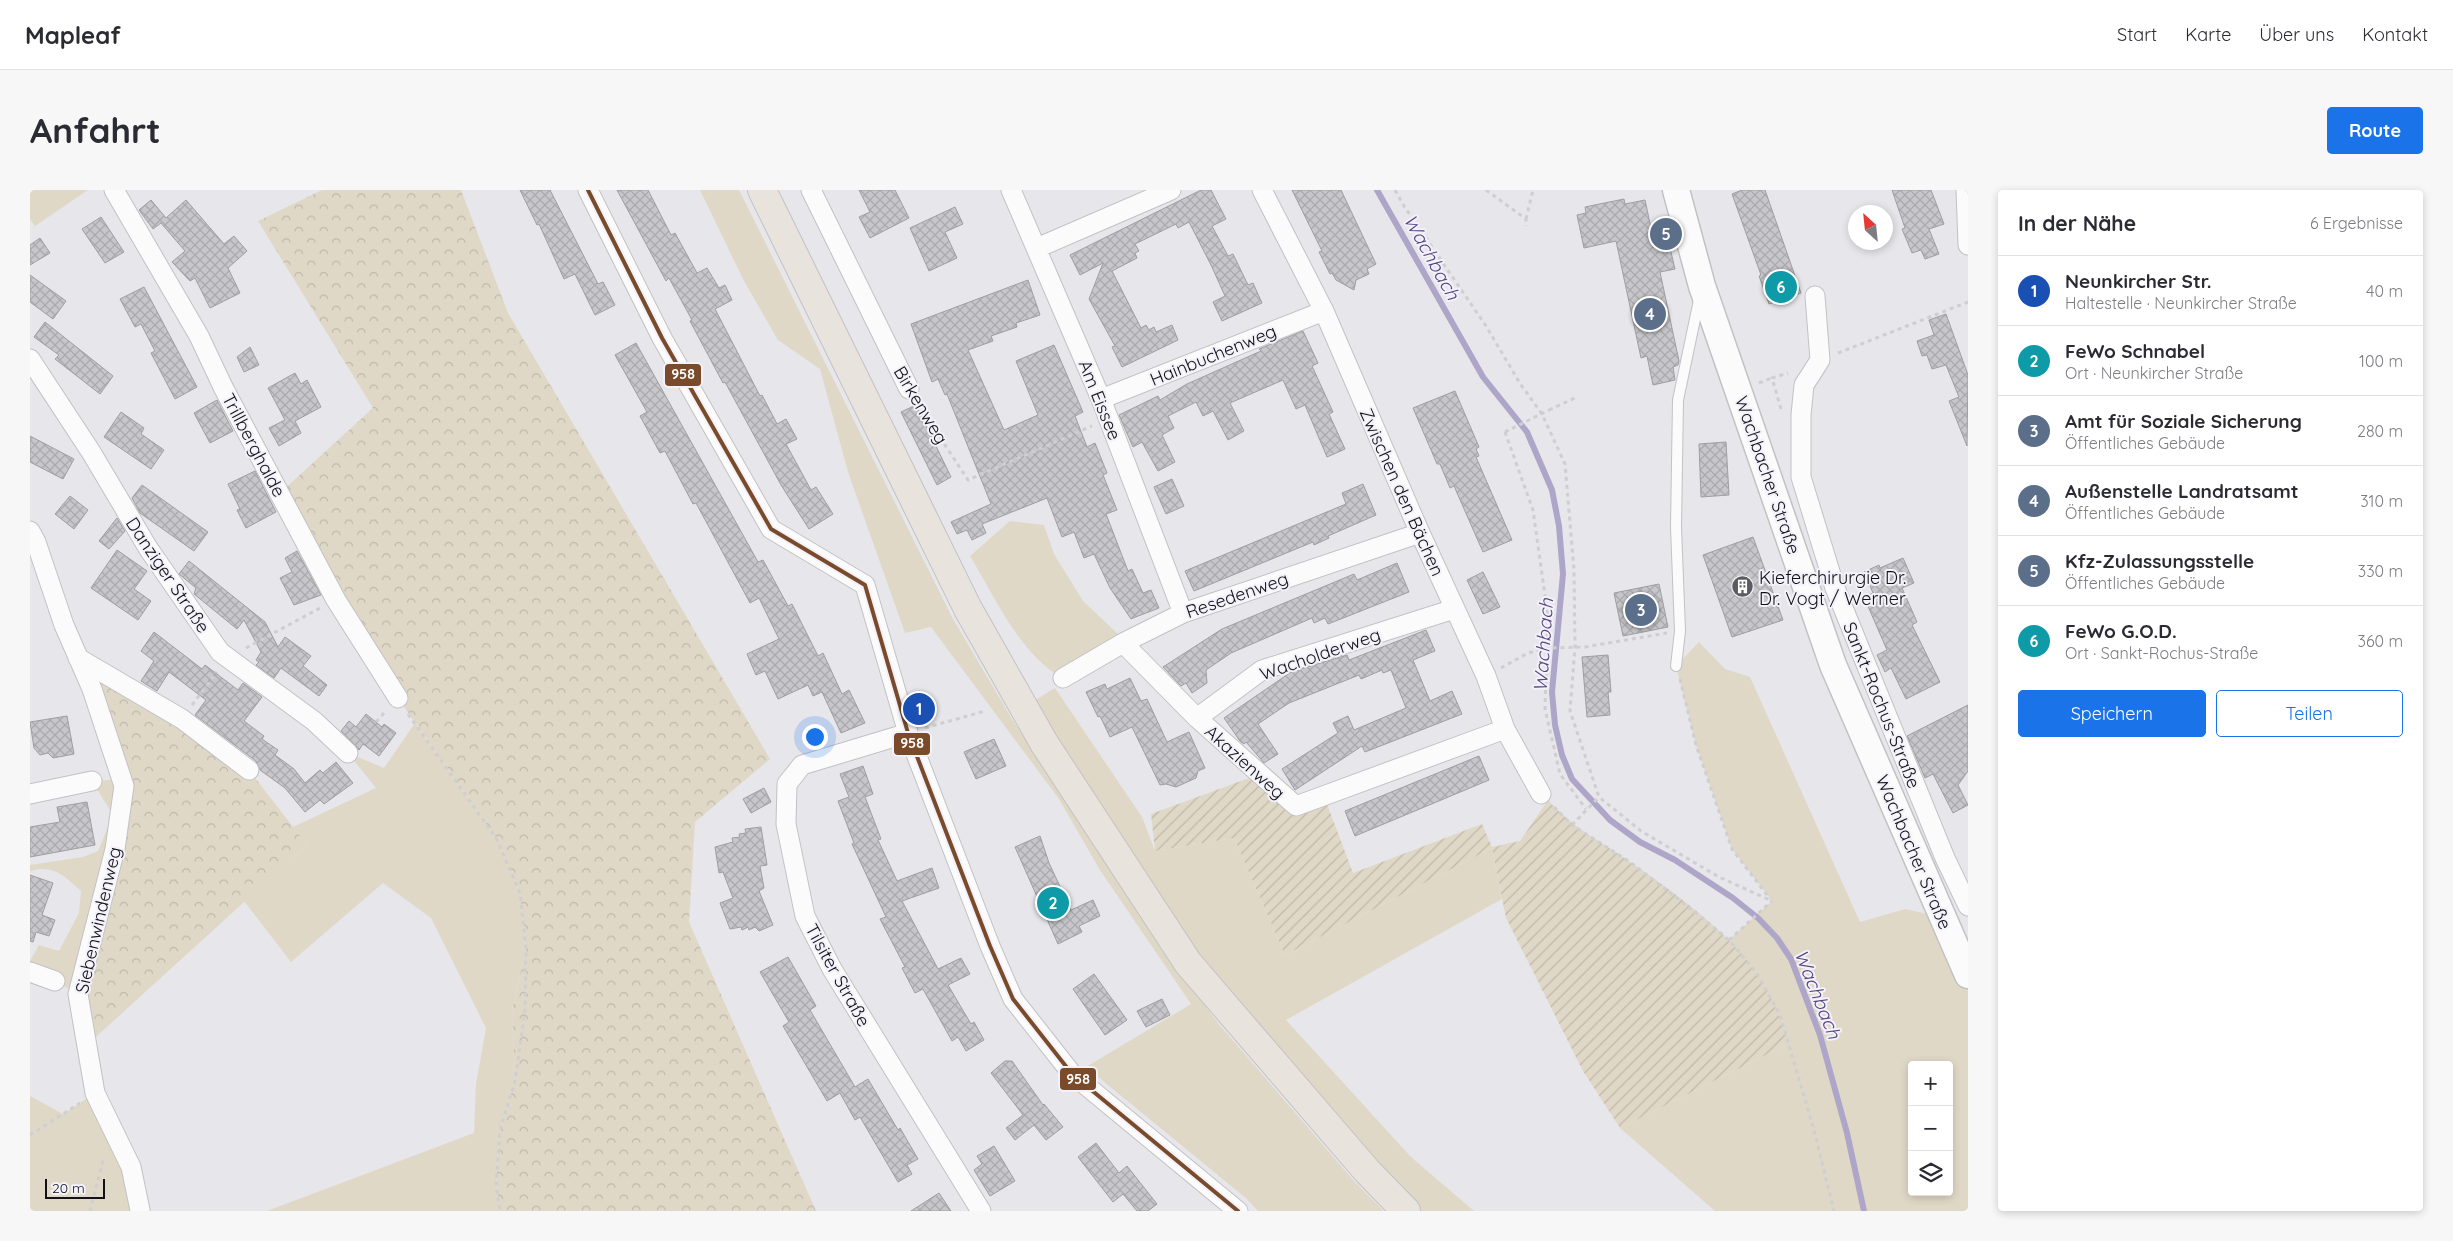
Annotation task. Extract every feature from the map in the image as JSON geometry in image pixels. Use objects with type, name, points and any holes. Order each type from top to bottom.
[{"type":"main road","points":[[762,190],[968,609],[1044,743],[1188,963],[1367,1171],[1406,1211]]},
{"type":"street","name":"Trillberghalde","points":[[114,190],[199,336],[223,387],[336,600],[398,698]]},
{"type":"street","points":[[588,190],[662,338],[771,529],[865,585],[908,733],[990,946],[1013,999],[1072,1074],[1238,1211]]},
{"type":"street","name":"Birkenweg","points":[[811,190],[909,390]]},
{"type":"street","name":"Am Eissee","points":[[1010,190],[1037,248],[1101,400],[1182,613]]},
{"type":"street","points":[[1037,248],[1171,190]]},
{"type":"street","name":"Zwischen den Bächen","points":[[1262,190],[1324,311],[1454,610],[1486,676],[1505,729],[1541,794]]},
{"type":"street","name":"Wachbacher Straße","points":[[1676,190],[1702,286],[1834,665],[1968,975]]},
{"type":"street","points":[[1966,190],[1968,245]]},
{"type":"street","points":[[1815,296],[1820,360]]},
{"type":"street","name":"Hainbuchenweg","points":[[1101,400],[1324,311]]},
{"type":"street","name":"Danziger Straße","points":[[30,359],[91,452],[148,548],[220,652],[314,721],[348,753]]},
{"type":"street","name":"Sankt-Rochus-Straße","points":[[1820,360],[1804,385],[1801,416],[1801,477],[1839,596],[1945,858],[1968,906]]},
{"type":"street","name":"Siebenwindenweg","points":[[30,531],[36,542],[64,625],[98,708],[124,786],[115,849],[78,994],[95,1093],[131,1167],[140,1210]]},
{"type":"street","name":"Resedenweg","points":[[1063,678],[1123,642],[1182,613],[1420,533]]},
{"type":"street","name":"Wacholderweg","points":[[1197,718],[1262,670],[1454,610]]},
{"type":"street","name":"Akazienweg","points":[[1123,642],[1197,718],[1296,806],[1505,729]]},
{"type":"street","points":[[78,658],[182,719],[249,770]]},
{"type":"street","name":"Tilsiter Straße","points":[[908,733],[802,766],[787,784],[786,824],[805,916],[832,969],[981,1211]]},
{"type":"street","points":[[30,794],[92,781]]},
{"type":"street","points":[[30,972],[54,981]]},
{"type":"lane","points":[[1676,666],[1680,631],[1676,527],[1678,400],[1702,286]]},
{"type":"path","points":[[1395,190],[1486,326],[1521,385],[1542,414],[1565,464],[1574,570],[1575,647],[1570,711],[1599,797],[1641,831],[1720,877],[1772,901]]},
{"type":"path","points":[[1486,190],[1526,219]]},
{"type":"path","points":[[1526,226],[1533,190]]},
{"type":"path","points":[[1783,414],[1772,378],[1968,302]]},
{"type":"path","name":"Birkenweg","points":[[909,390],[968,480],[1108,418]]},
{"type":"path","points":[[1577,396],[1505,432],[1533,510],[1548,617],[1549,648],[1544,709],[1560,774],[1586,809]]},
{"type":"path","points":[[1486,676],[1528,653],[1549,648],[1585,647],[1680,631]]},
{"type":"path","points":[[1676,666],[1696,746],[1732,849],[1772,901]]},
{"type":"path","points":[[398,698],[496,838],[520,892],[526,948],[525,1011],[515,1081],[500,1130],[496,1185],[500,1211]]},
{"type":"path","points":[[908,733],[985,711]]},
{"type":"path","points":[[1541,794],[1572,824],[1630,862],[1729,940],[1756,972],[1780,1015],[1814,1130],[1834,1211]]},
{"type":"path","points":[[1572,824],[1599,797]]},
{"type":"path","points":[[1729,940],[1772,901]]},
{"type":"path","points":[[30,1135],[95,1093]]},
{"type":"path","points":[[90,1211],[112,1128]]},
{"type":"green space","points":[[30,190],[88,190],[35,226],[30,219]]},
{"type":"green space","points":[[322,190],[461,190],[508,313],[770,759],[695,822],[689,922],[816,1211],[500,1211],[496,1185],[500,1130],[515,1081],[512,1010],[526,948],[520,893],[496,838],[398,698],[279,494],[373,408],[258,221]]},
{"type":"green space","points":[[700,190],[739,190],[953,619],[1012,719],[1179,971],[1218,1023],[1354,1181],[1384,1211],[1258,1211],[1247,1199],[1086,1067],[1191,1004],[1100,870],[1059,799],[931,627],[905,633],[848,472],[820,369],[778,340],[744,281]]},
{"type":"green space","points":[[1010,521],[1044,525],[1054,554],[1083,601],[1121,637],[1063,678],[1034,656],[1021,640],[970,556]]},
{"type":"green space","points":[[1699,642],[1725,669],[1750,677],[1860,922],[1905,909],[1942,917],[1968,975],[1968,1211],[1715,1211],[1620,1128],[1788,1044],[1756,972],[1729,940],[1772,901],[1732,849],[1696,745],[1676,666]]},
{"type":"green space","points":[[78,658],[249,770],[307,845],[87,1045],[86,956],[124,786]]},
{"type":"green space","points":[[1055,688],[1142,817],[1155,851],[1234,838],[1285,955],[1492,848],[1502,899],[1286,1020],[1411,1157],[1474,1211],[1406,1211],[1219,998],[1024,707]]},
{"type":"green space","points":[[415,723],[496,838],[520,893],[526,948],[512,1010],[515,1081],[500,1130],[496,1185],[500,1211],[267,1211],[474,1133],[476,1084],[486,1028],[431,918],[383,883],[291,962],[244,901],[307,845],[293,827],[376,788],[348,753],[384,768]]},
{"type":"green space","points":[[1252,777],[1296,806],[1324,796],[1353,873],[1482,824],[1492,847],[1520,841],[1548,800],[1577,827],[1681,898],[1729,941],[1756,972],[1771,997],[1788,1044],[1620,1128],[1583,1071],[1506,918],[1492,848],[1285,955],[1234,838],[1155,851],[1151,814]]},
{"type":"green space","points":[[110,780],[124,786],[78,994],[55,981],[30,972],[30,961],[39,945],[59,951],[79,913],[81,891],[58,873],[46,869],[30,871],[30,865],[83,857],[98,851],[113,815],[92,781]]},
{"type":"green space","points":[[95,1093],[140,1211],[30,1211],[30,1135],[36,1131],[30,1134],[30,1096],[63,1114]]},
{"type":"building","points":[[520,190],[550,190],[598,284],[603,282],[615,305],[595,315],[575,274],[564,279],[539,224],[537,225]]},
{"type":"building","points":[[617,190],[648,190],[671,235],[675,233],[697,273],[707,268],[719,288],[725,285],[732,300],[715,309],[760,396],[762,395],[777,424],[786,419],[797,439],[786,444],[811,490],[816,487],[833,514],[809,529],[781,485],[725,382],[723,383],[669,278],[666,281]]},
{"type":"building","points":[[859,190],[895,190],[909,218],[870,238],[859,217],[870,212]]},
{"type":"building","points":[[1201,190],[1211,190],[1226,219],[1212,226],[1228,256],[1233,254],[1248,285],[1253,283],[1262,303],[1222,321],[1213,302],[1225,296],[1211,265],[1189,222],[1178,228],[1176,224],[1135,244],[1139,251],[1135,253],[1137,258],[1112,271],[1141,328],[1146,325],[1149,330],[1154,327],[1156,332],[1172,325],[1178,340],[1122,367],[1112,347],[1115,346],[1089,299],[1103,263],[1080,275],[1070,255]]},
{"type":"building","points":[[1292,190],[1341,190],[1376,264],[1367,269],[1369,274],[1356,280],[1354,290],[1336,280],[1332,273],[1330,274],[1319,252],[1322,251]]},
{"type":"building","points":[[1742,190],[1765,190],[1801,293],[1769,304],[1759,276],[1761,275],[1732,194]]},
{"type":"building","points":[[1892,190],[1931,190],[1944,224],[1929,229],[1939,254],[1925,259],[1921,250],[1912,253],[1902,229],[1905,228]]},
{"type":"building","points":[[1624,199],[1625,204],[1645,200],[1654,242],[1670,248],[1675,269],[1660,272],[1679,361],[1678,365],[1673,367],[1675,380],[1653,385],[1647,356],[1641,358],[1616,241],[1584,248],[1577,215],[1586,213],[1585,207]]},
{"type":"building","points":[[151,200],[166,218],[186,200],[224,244],[234,236],[247,251],[228,268],[240,293],[210,308],[195,278],[190,281],[172,262],[185,251],[161,223],[153,229],[139,210]]},
{"type":"building","points":[[955,207],[963,224],[945,232],[957,258],[929,271],[910,228]]},
{"type":"building","points":[[101,217],[124,252],[105,263],[82,229]]},
{"type":"building","points":[[40,238],[50,253],[30,265],[30,245]]},
{"type":"building","points":[[30,275],[66,301],[53,319],[30,302]]},
{"type":"building","points":[[1028,280],[1040,315],[1016,323],[1017,327],[991,336],[993,341],[968,350],[1004,430],[1038,415],[1016,361],[1054,345],[1083,412],[1075,416],[1087,447],[1095,443],[1107,473],[1103,475],[1117,510],[1106,514],[1128,571],[1132,569],[1143,593],[1151,590],[1159,608],[1131,619],[1110,588],[1094,554],[1084,558],[1074,532],[1062,537],[1047,498],[982,524],[986,533],[972,540],[967,530],[957,534],[951,522],[991,504],[947,394],[945,395],[938,379],[932,382],[911,324]]},
{"type":"building","points":[[144,287],[197,387],[175,399],[151,353],[155,351],[141,324],[135,327],[120,299]]},
{"type":"building","points":[[1946,314],[1968,375],[1967,446],[1949,401],[1959,397],[1946,365],[1932,369],[1927,355],[1922,356],[1917,341],[1934,335],[1929,320]]},
{"type":"building","points":[[45,322],[113,376],[100,394],[55,359],[59,355],[34,337]]},
{"type":"building","points":[[1303,331],[1318,363],[1312,366],[1333,412],[1329,414],[1345,449],[1327,457],[1305,405],[1296,409],[1283,380],[1230,403],[1244,431],[1228,440],[1213,411],[1203,416],[1196,402],[1168,416],[1174,428],[1162,435],[1175,462],[1158,471],[1142,442],[1133,447],[1119,415],[1158,396],[1160,400],[1187,384],[1261,351],[1259,349]]},
{"type":"building","points":[[636,343],[758,562],[763,560],[788,606],[792,604],[818,656],[823,653],[842,694],[849,690],[865,723],[841,733],[822,692],[813,696],[808,685],[778,699],[765,671],[756,675],[747,654],[779,639],[759,598],[750,603],[696,503],[693,504],[665,451],[660,453],[640,416],[647,412],[615,355]]},
{"type":"building","points":[[250,347],[259,365],[244,372],[237,357]]},
{"type":"building","points":[[295,373],[301,384],[307,380],[321,407],[295,421],[301,433],[279,446],[269,428],[285,420],[268,388]]},
{"type":"building","points":[[1455,391],[1479,447],[1476,449],[1479,456],[1476,457],[1512,540],[1483,552],[1454,486],[1450,488],[1440,464],[1437,464],[1413,408]]},
{"type":"building","points":[[217,400],[233,431],[210,443],[194,413]]},
{"type":"building","points":[[916,405],[951,477],[937,485],[901,412]]},
{"type":"building","points":[[121,412],[144,428],[141,434],[164,450],[151,469],[104,437]]},
{"type":"building","points":[[30,436],[74,459],[63,479],[30,462]]},
{"type":"building","points":[[1726,442],[1729,495],[1701,497],[1699,444]]},
{"type":"building","points":[[255,471],[276,512],[246,528],[237,510],[240,509],[228,484]]},
{"type":"building","points":[[1172,479],[1184,506],[1166,514],[1154,487]]},
{"type":"building","points":[[1363,484],[1376,515],[1328,536],[1329,538],[1314,545],[1313,542],[1194,591],[1185,571],[1346,504],[1342,493]]},
{"type":"building","points":[[142,485],[208,532],[194,551],[140,513],[132,498]]},
{"type":"building","points":[[70,496],[88,510],[74,529],[55,514]]},
{"type":"building","points":[[117,518],[125,531],[109,549],[99,541]]},
{"type":"building","name":"Kieferchirurgie Dr. Dr. Vogt / Werner","points":[[1753,537],[1783,620],[1732,637],[1703,555]]},
{"type":"building","points":[[117,550],[147,571],[134,589],[151,601],[138,620],[91,588]]},
{"type":"building","points":[[297,551],[321,595],[294,605],[280,578],[292,572],[285,558]]},
{"type":"building","points":[[1903,558],[1914,583],[1902,588],[1917,622],[1912,625],[1940,682],[1906,699],[1891,668],[1885,672],[1877,655],[1887,650],[1864,597],[1873,593],[1864,572],[1879,565],[1880,568]]},
{"type":"building","points":[[189,561],[265,622],[278,647],[285,637],[311,656],[303,666],[327,685],[319,696],[281,668],[274,678],[256,665],[259,662],[256,660],[261,652],[244,620],[237,629],[194,594],[196,588],[179,574]]},
{"type":"building","points":[[1397,563],[1409,592],[1328,624],[1325,618],[1314,623],[1312,618],[1231,653],[1206,670],[1207,683],[1192,693],[1186,683],[1181,686],[1163,667],[1222,629],[1354,574],[1357,580]]},
{"type":"building","points":[[1483,572],[1500,607],[1483,614],[1467,580]]},
{"type":"building","points":[[1659,584],[1668,627],[1623,636],[1614,593]]},
{"type":"building","points":[[1426,630],[1435,651],[1413,660],[1430,701],[1452,691],[1462,714],[1365,752],[1362,746],[1295,790],[1282,769],[1338,733],[1333,723],[1348,716],[1354,730],[1406,708],[1391,670],[1383,673],[1382,670],[1361,679],[1359,675],[1289,703],[1258,724],[1278,754],[1264,763],[1246,742],[1244,744],[1240,741],[1224,718],[1291,672],[1347,655],[1349,660]]},
{"type":"building","points":[[154,632],[202,669],[205,665],[238,690],[243,683],[262,697],[244,721],[264,736],[262,739],[278,750],[275,755],[294,769],[305,783],[320,770],[323,773],[336,762],[353,783],[324,804],[320,800],[305,812],[285,788],[260,770],[256,761],[195,715],[206,700],[169,672],[157,691],[141,681],[154,661],[141,651]]},
{"type":"building","points":[[1608,655],[1611,692],[1608,692],[1610,715],[1587,717],[1582,657]]},
{"type":"building","points":[[1130,678],[1141,701],[1147,699],[1167,742],[1189,732],[1205,768],[1198,771],[1196,778],[1176,787],[1166,784],[1160,785],[1132,727],[1110,737],[1086,692],[1105,684],[1107,689]]},
{"type":"building","points":[[1968,705],[1968,771],[1958,785],[1968,805],[1953,813],[1933,774],[1925,778],[1907,736]]},
{"type":"building","points":[[366,714],[382,727],[384,724],[396,733],[379,756],[363,744],[359,750],[341,731],[349,721],[356,727]]},
{"type":"building","points":[[67,716],[74,754],[53,758],[48,753],[40,755],[34,748],[30,722]]},
{"type":"building","points":[[994,739],[1006,766],[976,779],[964,752]]},
{"type":"building","points":[[1479,756],[1489,780],[1355,836],[1345,811]]},
{"type":"building","points":[[863,766],[873,794],[865,797],[881,839],[878,840],[897,881],[932,868],[939,888],[902,901],[938,969],[961,958],[970,974],[948,985],[971,1024],[974,1022],[984,1040],[966,1051],[958,1037],[952,1041],[923,989],[915,993],[902,968],[905,967],[880,919],[886,917],[852,844],[854,843],[838,801],[849,797],[840,774]]},
{"type":"building","points":[[764,788],[771,802],[751,813],[743,799]]},
{"type":"building","points":[[87,802],[95,845],[30,857],[30,827],[60,822],[57,807]]},
{"type":"building","points":[[761,827],[767,865],[760,866],[764,888],[759,891],[773,925],[759,931],[755,927],[749,930],[748,927],[742,930],[741,927],[730,929],[720,903],[733,898],[723,872],[719,873],[715,847],[733,842],[732,838],[740,837],[739,834],[746,833],[745,829]]},
{"type":"building","points":[[1040,836],[1049,863],[1071,910],[1093,900],[1100,916],[1079,926],[1082,932],[1058,944],[1015,847]]},
{"type":"building","points":[[30,875],[53,883],[42,915],[55,920],[49,936],[36,932],[33,942],[30,941]]},
{"type":"building","points":[[788,957],[816,1006],[810,1010],[855,1087],[868,1079],[898,1130],[900,1128],[918,1159],[907,1165],[912,1174],[898,1182],[860,1117],[855,1120],[840,1093],[827,1101],[783,1026],[789,1022],[760,972]]},
{"type":"building","points":[[1094,974],[1127,1020],[1105,1035],[1073,989]]},
{"type":"building","points":[[1162,999],[1170,1015],[1146,1027],[1137,1011]]},
{"type":"building","points":[[1005,1061],[1012,1061],[1043,1105],[1063,1127],[1046,1140],[1034,1125],[1015,1140],[1006,1128],[1023,1115],[991,1073]]},
{"type":"building","points":[[1096,1143],[1119,1173],[1127,1166],[1157,1204],[1148,1211],[1137,1211],[1123,1194],[1113,1202],[1078,1157]]},
{"type":"building","points":[[994,1146],[1015,1181],[990,1196],[974,1170],[982,1164],[977,1156]]},
{"type":"building","points":[[939,1193],[951,1211],[911,1211]]},
{"type":"waterway","name":"Wachbach","points":[[1377,190],[1483,377],[1527,432],[1552,490],[1559,526],[1563,574],[1552,692],[1555,725],[1562,755],[1572,779],[1610,820],[1640,842],[1675,860],[1733,898],[1758,918],[1777,938],[1791,959],[1820,1035],[1847,1133],[1864,1211]]},
{"type":"transit line","name":"958","points":[[588,190],[662,338],[771,529],[865,585],[908,733],[990,946],[1013,999],[1072,1074],[1238,1211]]},
{"type":"place","name":"Kfz-Zulassungsstelle","points":[[1666,234]]},
{"type":"place","name":"FeWo G.O.D.","points":[[1781,287]]},
{"type":"place","name":"Außenstelle Landratsamt","points":[[1650,314]]},
{"type":"place","name":"Kieferchirurgie Dr. Dr. Vogt / Werner","points":[[1743,587]]},
{"type":"place","name":"Amt für Soziale Sicherung","points":[[1641,610]]},
{"type":"place","name":"Neunkircher Str.","points":[[919,709]]},
{"type":"place","name":"FeWo Schnabel","points":[[1053,903]]}]
